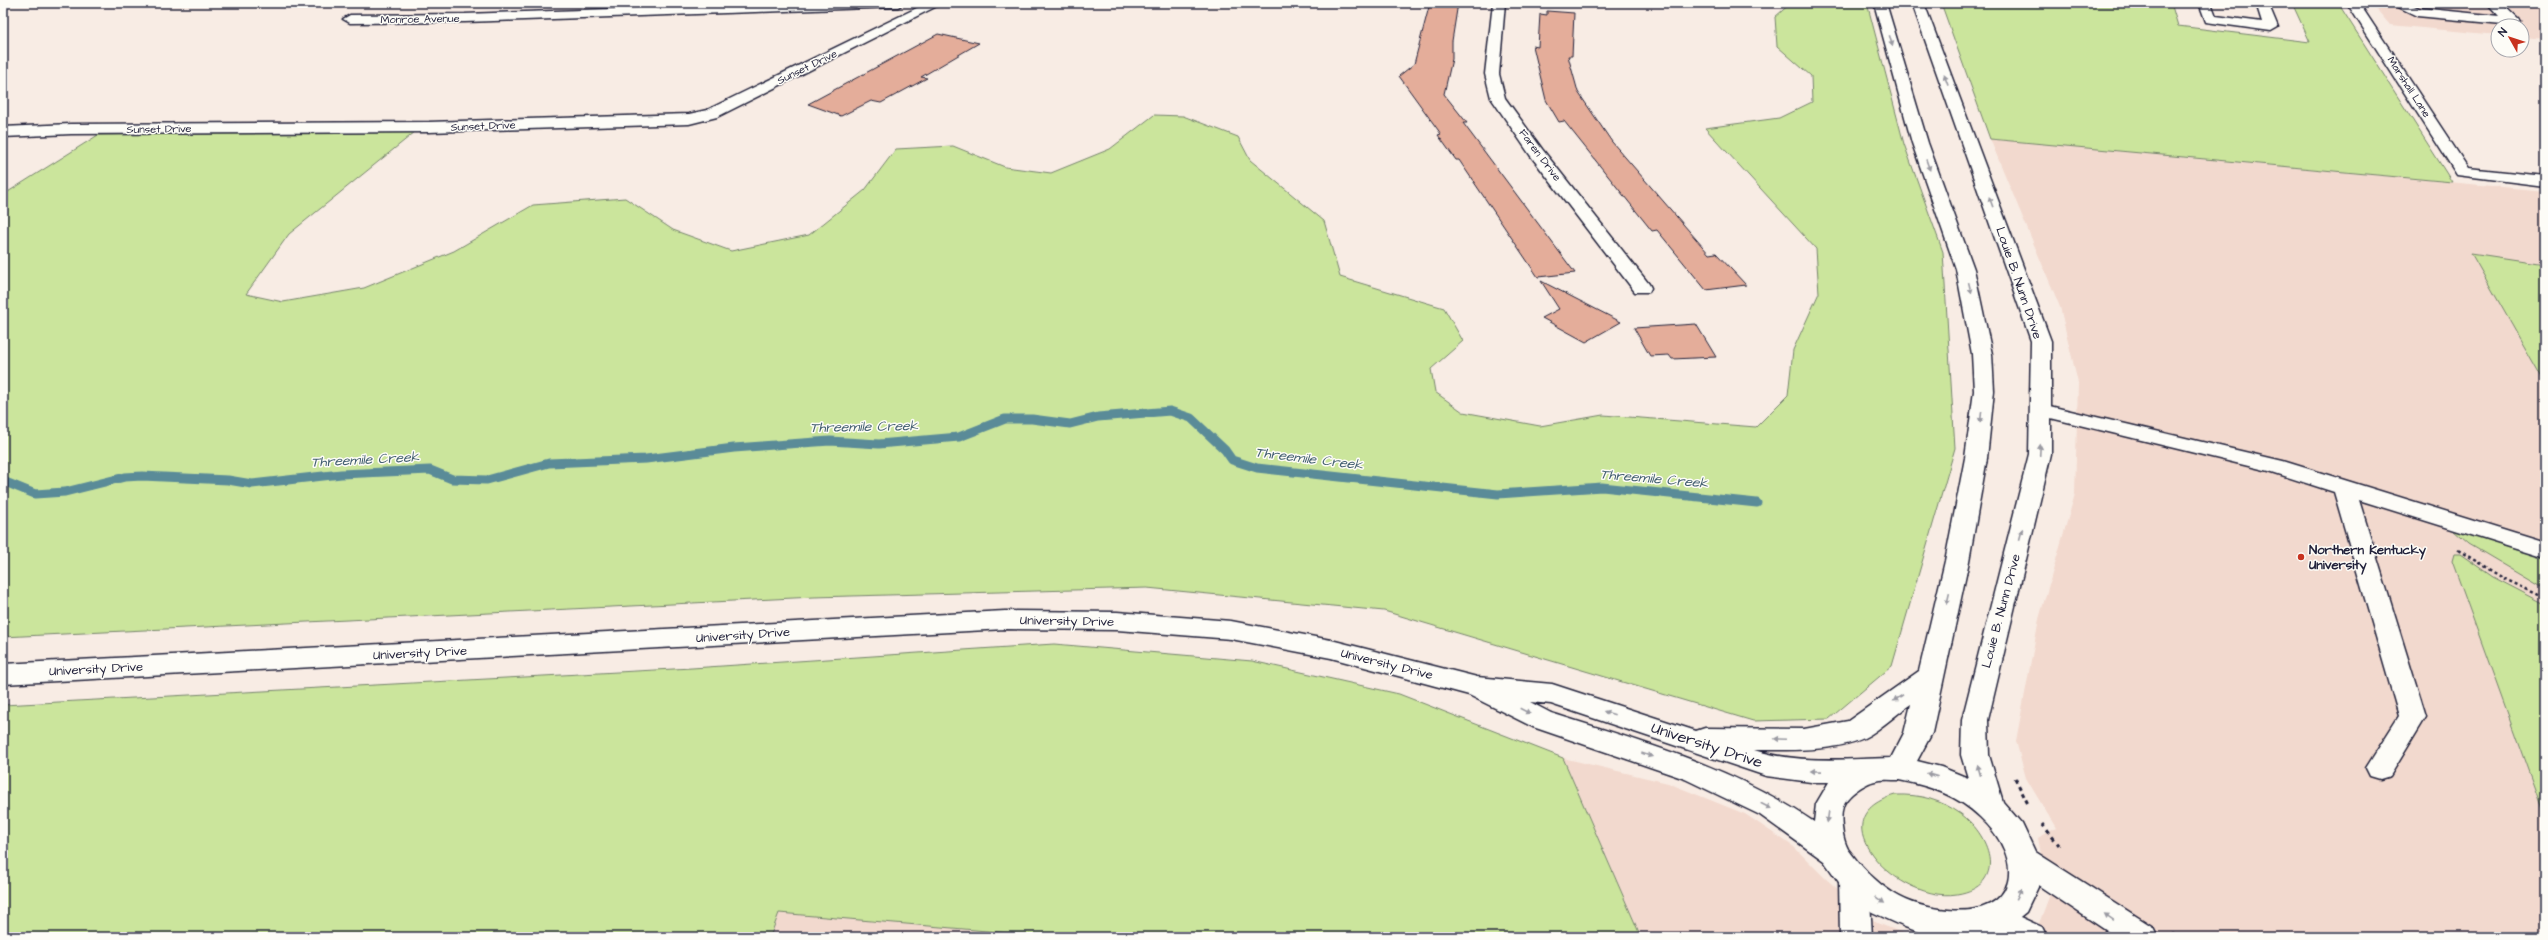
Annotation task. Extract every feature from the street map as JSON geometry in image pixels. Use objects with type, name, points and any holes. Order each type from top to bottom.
[{"type":"main road","name":"Monroe Avenue","points":[[350,19],[465,18],[898,3]]},
{"type":"main road","name":"Sunset Drive","points":[[3,132],[79,129],[429,127],[689,119],[712,114],[937,3]]},
{"type":"main road","name":"Faren Drive","points":[[1499,3],[1492,65],[1497,96],[1536,152],[1642,288]]},
{"type":"main road","points":[[1880,3],[1920,143],[1965,269],[1975,310],[1982,354],[1984,391],[1976,458],[1957,560],[1918,734],[1899,769]]},
{"type":"main road","name":"Louie B. Nunn Drive","points":[[1918,3],[2041,341],[2040,454],[2033,488],[1986,665],[1975,720],[1975,755],[1990,808]]},
{"type":"main road","points":[[2205,3],[2211,19],[2271,27],[2262,3]]},
{"type":"main road","name":"Marshall Lane","points":[[2354,3],[2463,172],[2545,180]]},
{"type":"main road","points":[[2396,3],[2417,12],[2513,21],[2493,3]]},
{"type":"main road","points":[[2041,410],[2275,466],[2545,550]]},
{"type":"main road","points":[[2344,487],[2413,717],[2380,768]]},
{"type":"main road","name":"University Drive","points":[[3,674],[1004,620],[1117,621],[1231,630],[1331,649],[1477,687],[1552,694],[1766,765],[1811,771],[1869,771],[1899,769],[1921,772],[1948,781],[1964,789],[1990,808],[2012,833],[2024,860],[2023,887],[2015,902],[1994,919],[1958,931],[1905,914],[1883,903],[1854,880],[1834,852],[1826,826],[1830,802],[1836,791],[1846,782],[1869,771]]},
{"type":"main road","points":[[1686,739],[1804,740],[1855,730],[1931,676]]},
{"type":"main road","name":"University Drive","points":[[1477,687],[1542,720],[1695,771],[1770,807],[1834,852]]},
{"type":"main road","points":[[2024,860],[2154,934]]},
{"type":"main road","points":[[1854,880],[1856,937]]},
{"type":"main road","points":[[1994,919],[2031,937]]},
{"type":"path","points":[[2455,548],[2503,578],[2545,598]]},
{"type":"path","points":[[2011,771],[2032,812]]},
{"type":"path","points":[[2037,817],[2064,849]]},
{"type":"path","points":[[2542,909],[2545,905]]},
{"type":"path","points":[[2154,934],[2178,937]]},
{"type":"shaded area","points":[[2371,3],[2545,3],[2545,39],[2530,38],[2530,18],[2490,18],[2490,34],[2390,25]]},
{"type":"shaded area","name":"Northern Kentucky University","points":[[1990,139],[2545,191],[2545,937],[2018,937],[2038,926],[2049,897],[2038,838],[2056,828],[2026,778],[2016,741],[2039,619],[2075,494],[2078,383],[2060,307]]},
{"type":"shaded area","points":[[1563,758],[1668,783],[1745,814],[1794,847],[1825,878],[1877,923],[1914,937],[1641,937]]},
{"type":"shaded area","points":[[779,913],[1056,937],[770,937]]},
{"type":"green space","points":[[1791,3],[1867,3],[1904,144],[1943,252],[1955,448],[1892,666],[1829,719],[1753,721],[1384,611],[1147,588],[814,597],[3,637],[3,195],[98,135],[415,132],[289,234],[246,294],[283,302],[364,288],[454,251],[533,205],[625,198],[673,230],[731,251],[809,235],[865,190],[896,149],[953,146],[1005,167],[1051,173],[1110,149],[1154,115],[1183,116],[1238,137],[1250,160],[1324,221],[1340,277],[1444,308],[1463,341],[1431,369],[1435,392],[1463,412],[1540,426],[1603,415],[1756,427],[1788,395],[1793,350],[1819,293],[1816,249],[1705,128],[1779,118],[1812,102],[1811,76],[1777,46],[1775,17]]},
{"type":"green space","points":[[1941,3],[2171,3],[2178,26],[2310,42],[2292,3],[2338,3],[2452,182],[1990,139]]},
{"type":"green space","points":[[2471,253],[2545,264],[2545,383]]},
{"type":"green space","points":[[2446,524],[2545,559],[2545,589],[2469,544]]},
{"type":"green space","points":[[2454,554],[2460,554],[2493,577],[2545,604],[2545,817],[2452,561]]},
{"type":"green space","points":[[1054,644],[1252,661],[1399,694],[1563,758],[1641,937],[1056,937],[779,913],[770,937],[3,937],[3,705],[692,668]]},
{"type":"green space","points":[[1895,795],[1922,797],[1946,805],[1961,814],[1972,824],[1987,847],[1989,860],[1988,871],[1983,881],[1973,889],[1957,894],[1934,894],[1911,886],[1891,873],[1874,857],[1864,839],[1862,822],[1872,806]]},
{"type":"building","points":[[1430,3],[1458,3],[1452,41],[1452,59],[1444,94],[1467,123],[1463,123],[1575,273],[1538,277],[1459,160],[1456,160],[1438,135],[1441,134],[1399,76],[1414,64]]},
{"type":"building","points":[[1547,11],[1574,13],[1572,56],[1568,56],[1578,92],[1612,142],[1709,254],[1716,253],[1746,285],[1706,290],[1657,230],[1652,231],[1564,121],[1559,122],[1546,100],[1533,46],[1538,47],[1540,14],[1547,15]]},
{"type":"building","points":[[938,34],[979,43],[921,77],[927,78],[881,103],[871,101],[841,116],[808,104]]},
{"type":"building","points":[[1541,281],[1621,322],[1586,342],[1542,318],[1559,309]]},
{"type":"building","points":[[1696,324],[1716,357],[1672,359],[1669,355],[1650,356],[1634,328]]},
{"type":"waterway","name":"Threemile Creek","points":[[3,481],[35,494],[65,492],[125,477],[142,476],[228,480],[252,484],[341,474],[430,470],[452,479],[487,480],[549,463],[646,459],[734,448],[830,441],[879,444],[959,437],[1005,419],[1032,419],[1070,424],[1098,417],[1170,411],[1191,418],[1225,450],[1232,460],[1257,468],[1498,494],[1602,487],[1757,503]]},
{"type":"place","name":"Northern Kentucky University","points":[[2301,557]]}]
